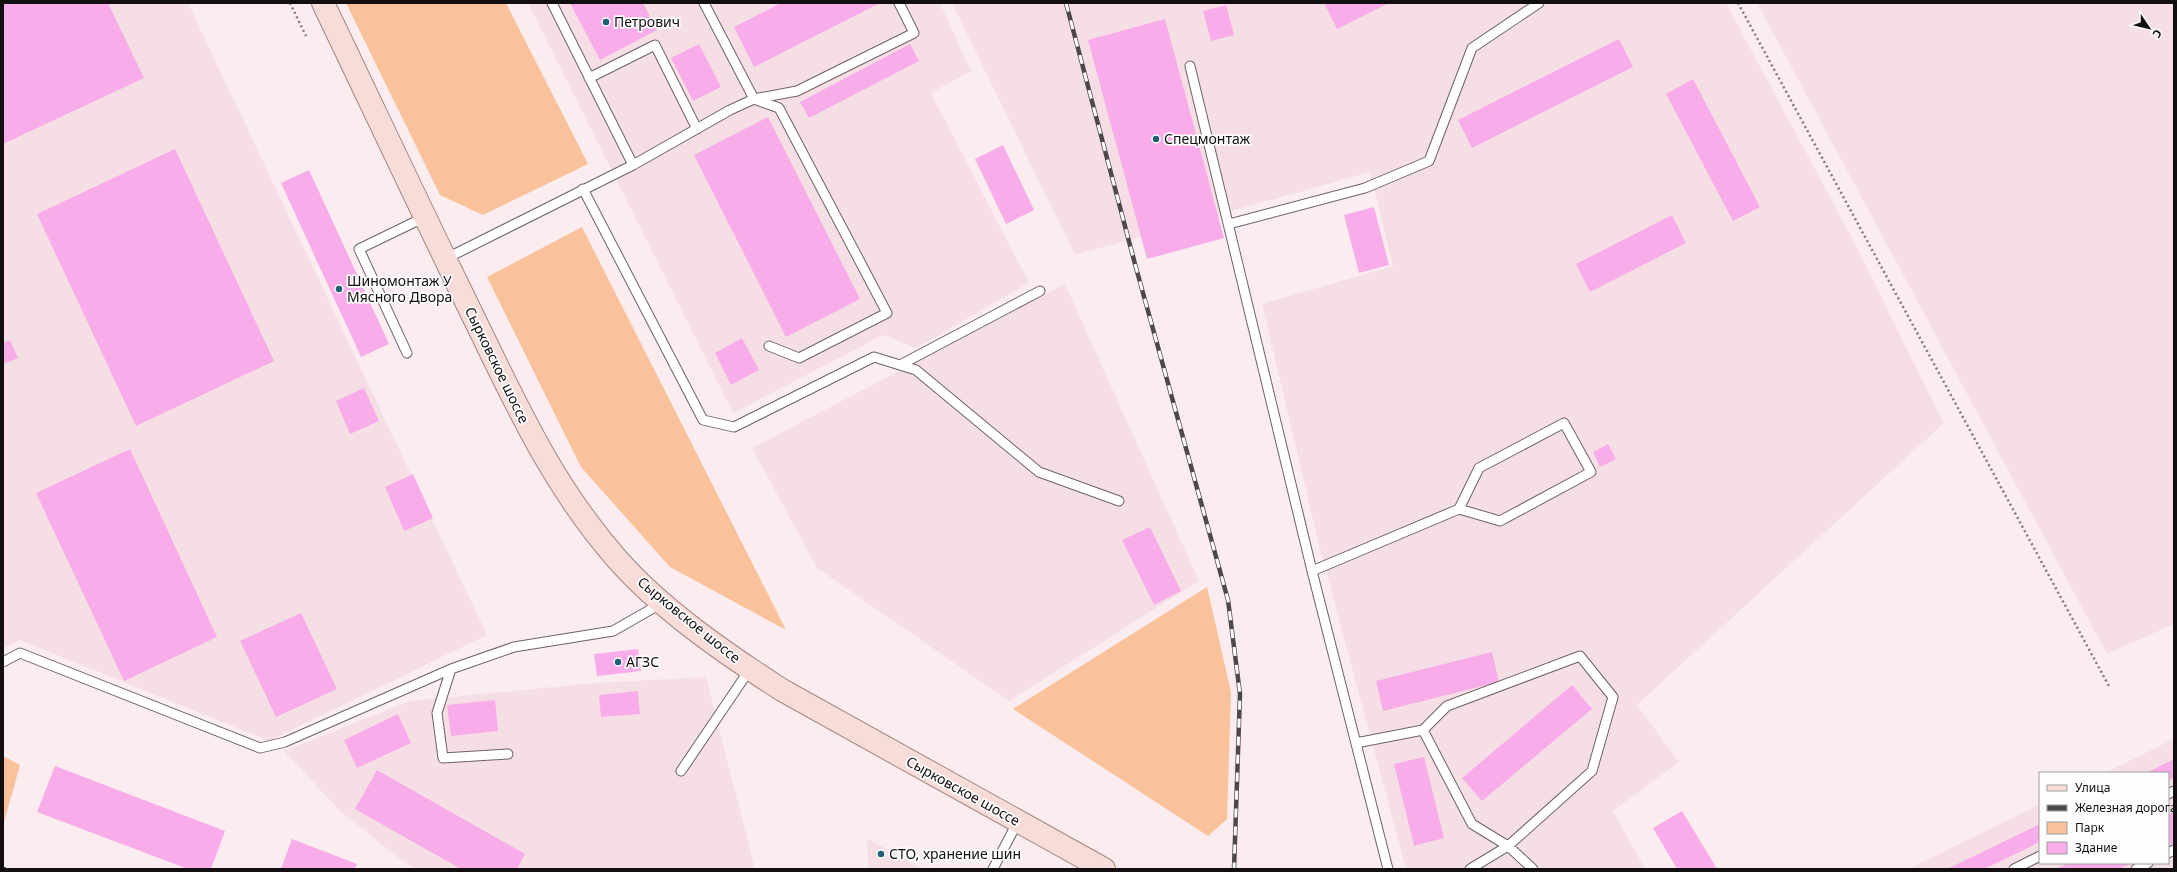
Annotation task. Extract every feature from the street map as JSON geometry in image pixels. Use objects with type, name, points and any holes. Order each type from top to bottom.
[{"type":"main road","name":"Сырковское шоссе","points":[[323,3],[445,259],[542,455],[569,499],[618,560],[662,603],[750,669],[782,690],[1018,821],[1094,867]]},
{"type":"lane","points":[[552,3],[633,165]]},
{"type":"lane","points":[[704,3],[754,99],[779,108],[887,313],[799,358],[769,346]]},
{"type":"lane","points":[[445,259],[633,165],[754,99],[797,90],[914,33],[899,3]]},
{"type":"lane","points":[[1229,224],[1365,188],[1429,161],[1472,48],[1539,3]]},
{"type":"lane","points":[[589,78],[655,45],[697,129]]},
{"type":"lane","points":[[1190,66],[1312,571],[1388,869]]},
{"type":"lane","points":[[583,189],[703,420],[734,427],[874,357],[916,370],[1039,472],[1119,501]]},
{"type":"lane","points":[[407,352],[359,249],[425,217]]},
{"type":"lane","points":[[900,365],[1040,291]]},
{"type":"lane","points":[[1312,571],[1459,509],[1500,521],[1591,472],[1564,423],[1479,468],[1459,509]]},
{"type":"lane","points":[[3,662],[20,654],[260,748],[285,742],[451,669],[514,647],[613,631],[662,603]]},
{"type":"lane","points":[[1356,743],[1423,730],[1447,706],[1580,656],[1612,697],[1592,771],[1508,846],[1470,869]]},
{"type":"lane","points":[[451,669],[437,714],[443,758],[508,754]]},
{"type":"lane","points":[[681,771],[750,669]]},
{"type":"lane","points":[[1423,730],[1472,824],[1508,846],[1533,869]]},
{"type":"lane","points":[[993,869],[1018,821]]},
{"type":"lane","points":[[2014,869],[2039,856]]},
{"type":"lane","points":[[2136,869],[2146,864]]},
{"type":"path","points":[[290,3],[306,36]]},
{"type":"path","points":[[1738,3],[2110,688]]},
{"type":"shaded area","points":[[3,3],[188,3],[487,635],[269,741],[20,640],[3,648]]},
{"type":"shaded area","points":[[528,3],[940,3],[971,71],[931,93],[1029,283],[916,348],[883,335],[733,413]]},
{"type":"shaded area","points":[[952,3],[1726,3],[1851,236],[1944,423],[1637,705],[1679,762],[1613,811],[1645,869],[1406,869],[1319,545],[1262,304],[1393,266],[1370,172],[1075,255]]},
{"type":"shaded area","points":[[1757,3],[2174,3],[2174,624],[2107,654]]},
{"type":"shaded area","points":[[1065,284],[1199,581],[1009,701],[817,568],[752,448]]},
{"type":"shaded area","points":[[706,677],[755,869],[415,869],[405,863],[340,811],[284,751],[410,701],[594,683]]},
{"type":"shaded area","points":[[2174,739],[2174,869],[1908,869],[2039,804],[2039,864],[2169,864],[2169,772],[2107,772]]},
{"type":"shaded area","name":"СТО, хранение шин","points":[[867,838],[921,869],[868,869]]},
{"type":"green space","points":[[346,3],[506,3],[588,164],[483,215],[440,195]]},
{"type":"green space","points":[[582,227],[786,630],[670,567],[581,467],[487,277]]},
{"type":"green space","points":[[1207,587],[1231,692],[1227,819],[1208,836],[1013,709]]},
{"type":"green space","points":[[3,756],[20,765],[3,826]]},
{"type":"building","points":[[3,3],[108,3],[144,78],[3,144]]},
{"type":"building","points":[[570,3],[643,3],[657,30],[600,60]]},
{"type":"building","points":[[781,3],[880,3],[754,67],[734,27]]},
{"type":"building","points":[[1324,3],[1389,3],[1337,29]]},
{"type":"building","points":[[1226,5],[1234,35],[1211,41],[1203,11]]},
{"type":"building","name":"Спецмонтаж","points":[[1165,19],[1224,238],[1147,259],[1088,40]]},
{"type":"building","points":[[1619,39],[1633,67],[1472,148],[1458,120]]},
{"type":"building","points":[[699,44],[721,87],[693,101],[671,58]]},
{"type":"building","points":[[910,44],[919,61],[809,118],[800,102]]},
{"type":"building","points":[[1693,79],[1760,207],[1733,221],[1666,94]]},
{"type":"building","points":[[768,117],[860,299],[786,337],[694,155]]},
{"type":"building","points":[[1003,145],[1034,210],[1006,224],[975,159]]},
{"type":"building","points":[[175,149],[274,361],[136,426],[37,214]]},
{"type":"building","points":[[309,170],[389,344],[361,357],[281,183]]},
{"type":"building","points":[[1374,207],[1389,265],[1359,273],[1344,215]]},
{"type":"building","points":[[1672,215],[1686,243],[1590,292],[1576,264]]},
{"type":"building","points":[[742,338],[759,370],[731,385],[715,353]]},
{"type":"building","points":[[10,340],[18,358],[3,364],[3,343]]},
{"type":"building","points":[[364,388],[379,421],[350,434],[336,401]]},
{"type":"building","points":[[1608,444],[1616,459],[1600,467],[1593,452]]},
{"type":"building","points":[[130,449],[217,637],[124,681],[36,493]]},
{"type":"building","points":[[413,474],[433,518],[404,531],[385,487]]},
{"type":"building","points":[[1150,527],[1181,591],[1154,605],[1122,540]]},
{"type":"building","points":[[301,613],[337,689],[276,717],[240,641]]},
{"type":"building","points":[[638,649],[641,671],[597,676],[594,654]]},
{"type":"building","points":[[1492,652],[1499,682],[1383,711],[1376,681]]},
{"type":"building","points":[[1572,685],[1592,709],[1482,801],[1462,778]]},
{"type":"building","points":[[638,691],[640,714],[601,717],[599,695]]},
{"type":"building","points":[[495,700],[498,731],[451,736],[447,705]]},
{"type":"building","points":[[398,714],[411,743],[357,768],[344,740]]},
{"type":"building","points":[[1424,757],[1444,838],[1414,846],[1394,764]]},
{"type":"building","points":[[2174,759],[2174,778],[2169,780],[2169,772],[2148,772]]},
{"type":"building","points":[[55,766],[225,831],[211,869],[188,869],[37,812]]},
{"type":"building","points":[[377,770],[525,854],[517,869],[461,869],[355,809]]},
{"type":"building","points":[[1682,811],[1717,869],[1677,869],[1653,828]]},
{"type":"building","points":[[2174,812],[2174,843],[2169,846],[2169,814]]},
{"type":"building","points":[[2039,824],[2039,842],[1984,869],[1947,869]]},
{"type":"building","points":[[292,839],[357,864],[355,869],[281,869]]},
{"type":"building","points":[[2067,864],[2130,864],[2119,869],[2056,869]]},
{"type":"railway","points":[[1066,3],[1135,264],[1228,600],[1240,694],[1234,869]]},
{"type":"place","name":"Петрович","points":[[606,22]]},
{"type":"place","name":"Спецмонтаж","points":[[1156,139]]},
{"type":"place","name":"Шиномонтаж У Мясного Двора","points":[[339,289]]},
{"type":"place","name":"АГЗС","points":[[618,662]]},
{"type":"place","name":"СТО, хранение шин","points":[[881,854]]}]
